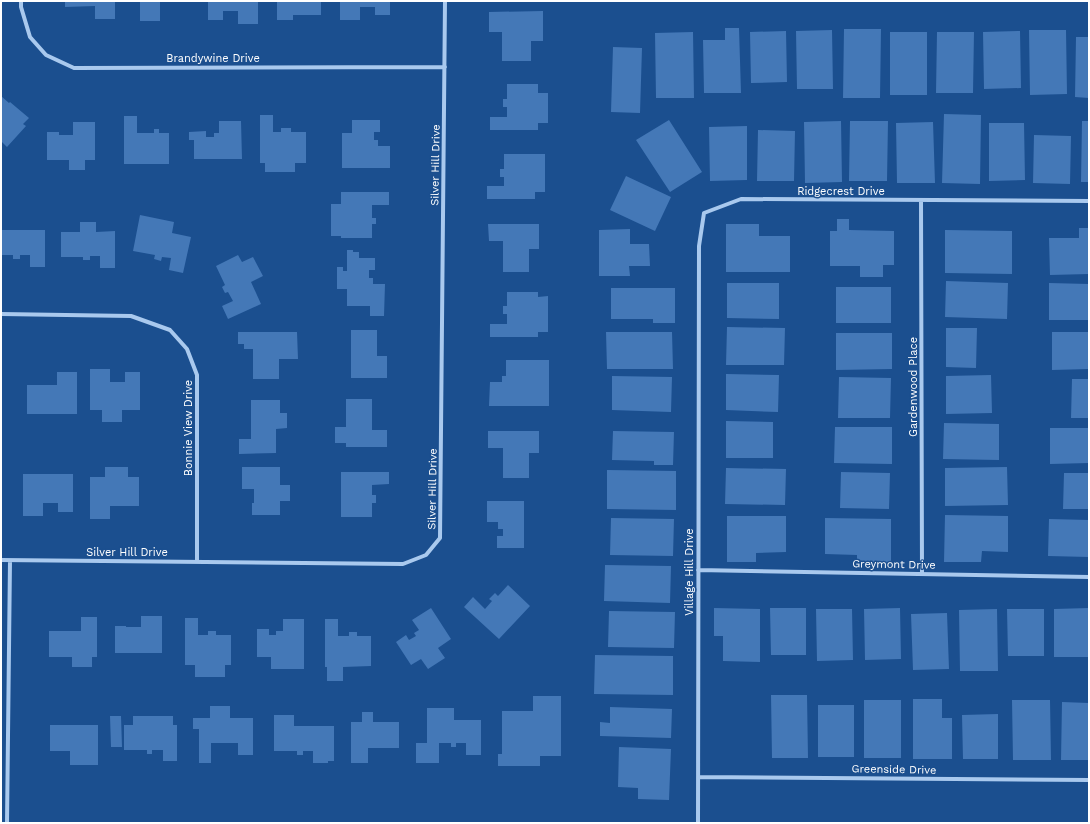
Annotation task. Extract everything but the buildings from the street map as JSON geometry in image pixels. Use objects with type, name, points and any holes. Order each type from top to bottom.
[{"type":"street","name":"Brandywine Drive","points":[[21,1],[21,7],[30,37],[46,55],[74,68],[445,67]]},
{"type":"street","name":"Silver Hill Drive","points":[[10,561],[403,564],[426,555],[440,538],[445,1]]},
{"type":"street","name":"Ridgecrest Drive","points":[[699,321],[699,246],[704,213],[741,199],[1089,201]]},
{"type":"street","name":"Gardenwood Place","points":[[921,200],[922,574]]},
{"type":"street","name":"Bonnie View Drive","points":[[1,314],[131,316],[170,330],[187,349],[197,375],[197,562]]},
{"type":"street","name":"Village Hill Drive","points":[[698,823],[699,321]]},
{"type":"street","points":[[1,560],[10,561],[6,823]]},
{"type":"street","name":"Greymont Drive","points":[[698,570],[1089,577]]},
{"type":"street","name":"Greenside Drive","points":[[698,777],[1089,780]]}]
